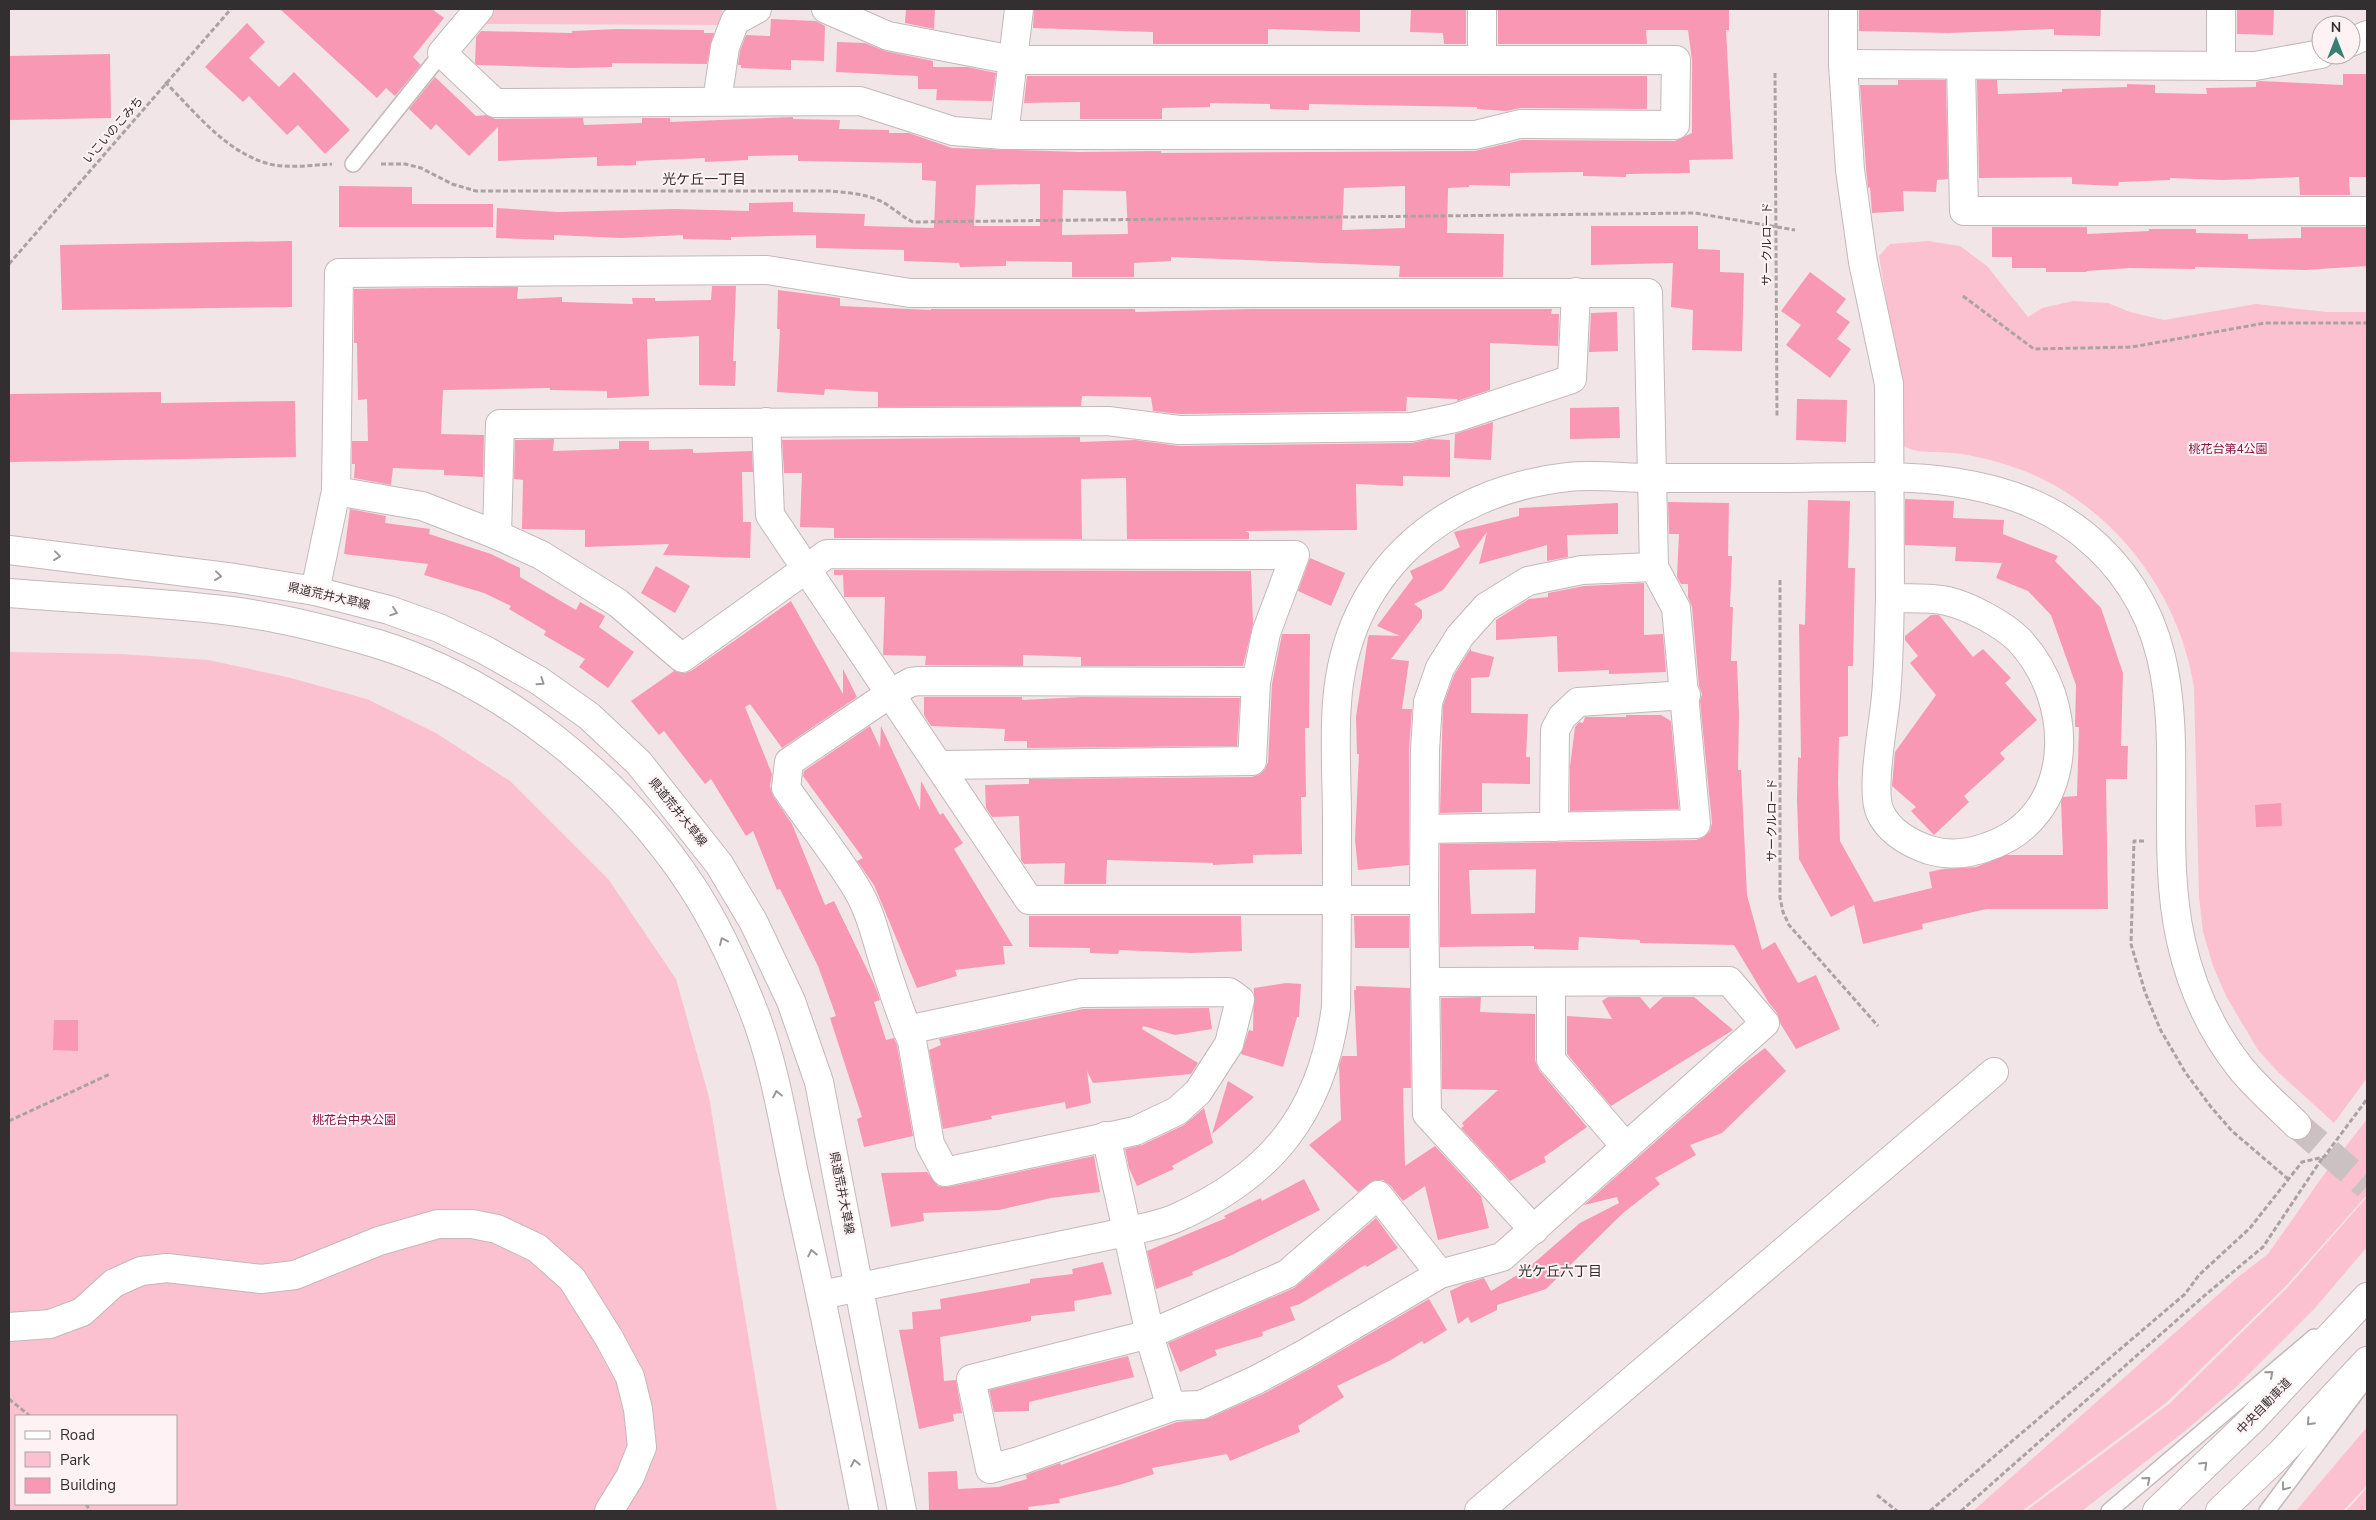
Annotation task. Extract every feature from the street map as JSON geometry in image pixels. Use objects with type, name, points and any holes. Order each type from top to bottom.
[{"type":"main road","points":[[479,9],[442,53],[495,103],[860,100],[953,131],[1004,135],[1475,135],[1520,124],[1675,125],[1676,60],[1013,60],[888,36],[826,9]]},
{"type":"main road","points":[[717,101],[725,47],[735,21],[757,9]]},
{"type":"main road","points":[[1004,135],[1019,9]]},
{"type":"main road","points":[[1482,9],[1482,60]]},
{"type":"main road","points":[[1843,9],[1843,64],[1850,170],[1860,234],[1889,384],[1890,598],[1886,695],[1876,793],[1879,811],[1892,829],[1911,844],[1943,854],[1972,852],[1998,843],[2022,828],[2041,807],[2054,782],[2060,752],[2059,723],[2051,692],[2037,665],[2023,646],[1995,621],[1947,601],[1890,598]]},
{"type":"main road","points":[[2221,9],[2221,66]]},
{"type":"main road","points":[[1843,64],[2255,66],[2311,56]]},
{"type":"main road","points":[[1961,65],[1964,211],[2367,211]]},
{"type":"main road","points":[[315,591],[336,491],[338,273],[766,270],[910,293],[1576,292],[1648,294],[1654,567],[1676,608],[1686,695],[1696,824],[1425,829]]},
{"type":"main road","points":[[497,535],[500,424],[1108,422],[1179,430],[1412,427],[1455,418],[1572,379],[1576,292]]},
{"type":"main road","points":[[766,422],[770,515],[1029,900],[1424,900]]},
{"type":"main road","points":[[821,1295],[1126,1232],[1173,1220],[1242,1180],[1265,1161],[1295,1126],[1317,1085],[1332,1041],[1336,1007],[1337,701],[1352,634],[1364,607],[1380,579],[1398,556],[1425,531],[1458,509],[1493,493],[1572,477],[1889,478],[1954,481],[2000,491],[2046,509],[2083,534],[2099,548],[2128,583],[2151,624],[2167,679],[2171,712],[2171,880],[2181,943],[2190,973],[2211,1024],[2236,1061],[2258,1088],[2298,1126]]},
{"type":"main road","points":[[336,491],[422,506],[497,535],[541,555],[618,603],[682,658],[806,571],[827,554],[1295,555],[1266,633],[1256,682],[1252,761],[939,765]]},
{"type":"main road","name":"県道荒井大草線","points":[[9,550],[235,578],[315,591],[390,610],[439,628],[483,649],[538,680],[589,716],[639,763],[719,864],[753,921],[791,1001],[819,1082],[860,1286],[902,1511]]},
{"type":"main road","points":[[1534,1230],[1427,1114],[1424,900],[1425,750],[1428,702],[1440,668],[1460,636],[1486,607],[1528,582],[1582,570],[1654,567]]},
{"type":"main road","points":[[9,593],[233,611],[312,626],[379,644],[425,661],[469,682],[522,714],[570,751],[614,792],[656,839],[690,883],[721,936],[753,1010],[775,1085],[821,1295],[864,1511]]},
{"type":"main road","points":[[907,1030],[1081,993],[1229,992],[1240,1000],[1229,1044],[1198,1092],[1177,1111],[1134,1130],[945,1172],[930,1144],[912,1041],[907,1030],[876,933],[858,891],[786,788],[789,762],[911,682],[1256,682]]},
{"type":"main road","points":[[1554,827],[1555,730],[1562,717],[1578,702],[1686,695]]},
{"type":"main road","points":[[1426,982],[1729,981],[1765,1023],[1502,1257],[1440,1274],[1306,1353],[1256,1380],[1201,1405],[1174,1406],[1019,1461],[990,1469],[971,1379],[1150,1334],[1287,1274],[1378,1195],[1440,1274]]},
{"type":"main road","points":[[1550,982],[1551,1060],[1626,1147]]},
{"type":"main road","points":[[1479,1511],[1994,1072]]},
{"type":"main road","points":[[1106,1136],[1150,1334],[1168,1397],[1174,1406]]},
{"type":"main road","points":[[9,1327],[50,1324],[82,1312],[114,1283],[141,1271],[167,1268],[260,1279],[295,1275],[379,1241],[438,1224],[472,1224],[497,1229],[537,1248],[572,1279],[610,1338],[630,1377],[638,1409],[642,1447],[630,1477],[609,1511]]},
{"type":"main road","name":"中央自動車道","points":[[2157,1511],[2251,1421],[2367,1297]]},
{"type":"main road","points":[[2220,1511],[2281,1453],[2367,1361]]},
{"type":"lane","points":[[353,164],[442,53]]},
{"type":"lane","points":[[2110,1511],[2367,1292]]},
{"type":"lane","points":[[2266,1511],[2367,1378]]},
{"type":"path","name":"いこいのこみち","points":[[9,264],[165,82],[231,9]]},
{"type":"path","name":"サークルロード","points":[[1775,73],[1777,416]]},
{"type":"path","points":[[165,82],[213,131],[233,146],[253,157],[274,164],[405,164],[421,168],[452,184],[476,191],[831,191],[855,193],[878,200],[913,222],[1695,212],[1795,230]]},
{"type":"path","points":[[1963,296],[2034,349],[2132,347],[2264,323],[2367,323]]},
{"type":"path","name":"サークルロード","points":[[1780,580],[1780,898],[1783,912],[1789,925],[1878,1026]]},
{"type":"path","points":[[9,1121],[110,1074]]},
{"type":"path","points":[[1961,1511],[2204,1296],[2263,1247],[2324,1157],[2367,1099]]},
{"type":"path","points":[[1930,1511],[2185,1294],[2199,1275],[2250,1228],[2302,1162],[2324,1157]]},
{"type":"path","points":[[9,1399],[29,1415]]},
{"type":"path","points":[[1877,1495],[1898,1511]]},
{"type":"green space","points":[[496,9],[723,9],[719,25],[482,24]]},
{"type":"green space","name":"桃花台第4公園","points":[[1928,241],[1960,246],[1987,266],[2028,317],[2042,308],[2073,301],[2108,303],[2130,312],[2164,320],[2256,304],[2327,312],[2367,312],[2367,1078],[2334,1123],[2278,1072],[2258,1050],[2226,996],[2213,966],[2203,932],[2199,897],[2194,688],[2185,650],[2171,613],[2152,578],[2128,546],[2101,518],[2069,494],[2035,475],[1981,458],[1912,450],[1901,444],[1900,382],[1879,256],[1890,244]]},
{"type":"green space","name":"桃花台中央公園","points":[[9,652],[120,654],[208,660],[287,677],[367,699],[436,733],[510,781],[609,880],[676,979],[709,1097],[777,1511],[9,1511]]},
{"type":"green space","points":[[2367,1119],[2367,1195],[2285,1287],[2167,1402],[2022,1511],[1973,1511],[2238,1277],[2268,1254],[2320,1180]]},
{"type":"green space","points":[[2367,1197],[2367,1247],[2315,1308],[2235,1388],[2185,1431],[2082,1511],[2026,1511],[2169,1404],[2287,1288]]},
{"type":"green space","points":[[2367,1427],[2367,1485],[2343,1511],[2296,1511]]},
{"type":"green space","points":[[2367,1488],[2367,1511],[2346,1511]]},
{"type":"building","points":[[280,9],[432,9],[444,18],[413,57],[421,65],[395,96],[386,88],[377,98]]},
{"type":"building","points":[[906,9],[935,9],[934,29],[905,23]]},
{"type":"building","points":[[1034,9],[1360,9],[1360,32],[1268,29],[1268,44],[1153,44],[1153,32],[1033,28]]},
{"type":"building","points":[[1411,9],[1466,9],[1466,44],[1444,44],[1443,33],[1410,32]]},
{"type":"building","points":[[1498,9],[1729,9],[1729,30],[1726,30],[1733,159],[1689,160],[1690,173],[1626,174],[1626,177],[1583,176],[1583,172],[1510,173],[1510,186],[1469,185],[1469,187],[1448,188],[1447,233],[1504,234],[1503,277],[1399,277],[1400,266],[1171,257],[1171,261],[1134,263],[1134,277],[1072,277],[1072,262],[1006,261],[1006,266],[960,267],[959,263],[904,261],[904,250],[816,248],[816,235],[731,237],[731,240],[683,239],[683,235],[621,238],[554,235],[554,240],[496,238],[497,208],[558,212],[675,209],[749,211],[749,203],[793,202],[793,212],[865,214],[864,226],[934,228],[936,181],[922,180],[922,163],[798,161],[798,155],[748,156],[748,160],[705,162],[705,158],[636,161],[636,165],[597,166],[597,157],[498,161],[498,127],[469,156],[436,124],[431,130],[409,109],[435,77],[476,116],[487,115],[495,119],[583,118],[584,125],[642,123],[642,118],[670,118],[670,122],[793,117],[793,119],[840,120],[839,129],[889,130],[889,133],[909,133],[952,148],[1080,152],[1161,151],[1161,153],[1475,151],[1522,140],[1675,141],[1692,133],[1692,60],[1688,30],[1646,30],[1647,44],[1498,44]],"holes":[[[1040,184],[1040,226],[974,226],[976,185]],[[1405,186],[1405,228],[1342,230],[1344,188]],[[1063,190],[1126,191],[1128,234],[1062,235]]]},
{"type":"building","points":[[1859,9],[2101,9],[2100,36],[2054,35],[2054,29],[1949,33],[1859,31]]},
{"type":"building","points":[[2237,9],[2274,9],[2273,35],[2237,34]]},
{"type":"building","points":[[771,19],[816,21],[825,26],[824,61],[791,60],[791,70],[741,68],[741,65],[738,65],[740,51],[746,35],[770,36]]},
{"type":"building","points":[[247,23],[265,42],[249,58],[279,87],[294,72],[350,130],[325,154],[298,125],[287,135],[249,96],[243,102],[205,67]]},
{"type":"building","points":[[618,29],[704,30],[704,33],[714,33],[707,64],[612,63],[612,67],[573,68],[477,65],[475,63],[476,37],[481,31],[572,33],[572,31]]},
{"type":"building","points":[[837,42],[865,43],[885,51],[933,61],[933,67],[968,67],[996,73],[992,101],[936,100],[937,89],[918,89],[918,76],[836,72]]},
{"type":"building","points":[[110,54],[111,118],[9,120],[9,56]]},
{"type":"building","points":[[2343,74],[2367,74],[2367,177],[2349,177],[2350,195],[2300,195],[2299,177],[2222,180],[2170,178],[2170,180],[2119,182],[2118,186],[2072,184],[2072,177],[1979,178],[1977,80],[1997,80],[1998,94],[2062,92],[2062,89],[2127,87],[2127,84],[2155,85],[2155,93],[2207,94],[2206,88],[2256,87],[2256,82],[2260,81],[2343,85]]},
{"type":"building","points":[[1027,76],[1647,76],[1647,109],[1520,108],[1506,111],[1477,109],[1477,107],[1309,104],[1309,110],[1270,109],[1270,104],[1210,103],[1210,107],[1162,108],[1162,119],[1080,119],[1080,102],[1024,103]]},
{"type":"building","points":[[1898,80],[1946,80],[1948,179],[1937,180],[1936,192],[1903,191],[1904,211],[1872,213],[1866,168],[1860,85],[1898,85]]},
{"type":"building","points":[[339,186],[412,187],[412,204],[493,204],[493,227],[339,227]]},
{"type":"building","points":[[1591,226],[1698,226],[1698,249],[1720,250],[1720,272],[1744,273],[1742,351],[1692,350],[1693,310],[1671,307],[1673,263],[1591,265]]},
{"type":"building","points":[[1992,227],[2087,227],[2087,234],[2149,231],[2149,229],[2196,229],[2196,233],[2248,234],[2248,239],[2301,238],[2301,227],[2367,227],[2367,266],[2304,270],[2195,267],[2195,269],[2129,268],[2086,272],[2046,272],[2046,268],[2012,268],[2012,257],[1992,257]]},
{"type":"building","points":[[292,241],[292,307],[62,310],[60,245]]},
{"type":"building","points":[[1810,272],[1846,299],[1836,312],[1850,322],[1837,339],[1851,349],[1830,378],[1786,345],[1801,325],[1781,311]]},
{"type":"building","points":[[712,286],[736,286],[733,361],[736,361],[735,386],[699,385],[699,336],[647,339],[649,396],[607,398],[607,391],[550,390],[550,388],[443,390],[441,434],[484,435],[483,477],[444,475],[444,470],[393,468],[391,485],[354,478],[355,464],[352,464],[352,441],[368,441],[367,399],[358,400],[357,343],[354,343],[354,289],[518,287],[517,299],[562,297],[562,302],[633,304],[632,298],[655,298],[655,301],[711,300]]},
{"type":"building","points":[[778,290],[840,298],[840,306],[931,310],[1135,309],[1135,312],[1253,309],[1552,309],[1551,314],[1559,314],[1558,346],[1490,343],[1490,390],[1457,401],[1457,399],[1407,397],[1406,411],[1180,414],[1153,411],[1151,397],[1082,396],[1081,406],[878,407],[878,392],[825,389],[824,395],[777,392],[780,329],[777,329]]},
{"type":"building","points":[[1617,312],[1618,351],[1589,352],[1591,313]]},
{"type":"building","points":[[161,392],[161,403],[295,401],[296,457],[9,462],[9,394]]},
{"type":"building","points":[[1797,399],[1847,400],[1846,442],[1796,440]]},
{"type":"building","points":[[1619,407],[1620,438],[1570,439],[1570,408]]},
{"type":"building","points":[[1493,422],[1491,460],[1454,458],[1455,434]]},
{"type":"building","points":[[1080,437],[1080,442],[1135,440],[1179,446],[1412,443],[1430,439],[1450,440],[1450,477],[1403,476],[1403,486],[1356,484],[1357,530],[1245,531],[1249,533],[1249,539],[1127,539],[1126,478],[1081,479],[1082,539],[834,538],[834,528],[800,527],[802,473],[784,473],[782,440]]},
{"type":"building","points":[[554,439],[553,451],[619,449],[619,441],[649,441],[649,450],[693,449],[693,453],[752,451],[753,472],[742,472],[743,522],[751,522],[750,558],[663,555],[669,544],[585,547],[585,530],[522,529],[523,480],[514,479],[515,440]]},
{"type":"building","points":[[1905,499],[1954,501],[1953,518],[2004,520],[2003,534],[2058,556],[2055,561],[2101,608],[2123,673],[2121,746],[2128,746],[2127,779],[2106,779],[2108,909],[1986,909],[1922,924],[1923,929],[1863,944],[1854,905],[1831,917],[1799,859],[1797,799],[1798,757],[1801,758],[1799,624],[1805,625],[1808,500],[1850,501],[1848,568],[1855,568],[1853,666],[1848,666],[1848,736],[1839,737],[1840,841],[1874,902],[1932,888],[1929,872],[1943,869],[1976,867],[2006,855],[2063,855],[2061,800],[2063,797],[2077,796],[2079,727],[2075,727],[2076,685],[2051,615],[2028,591],[1996,578],[2002,563],[1955,561],[1956,547],[1905,545]]},
{"type":"building","points":[[1668,502],[1729,503],[1728,556],[1732,556],[1730,607],[1733,607],[1731,661],[1737,661],[1739,715],[1738,770],[1741,770],[1747,895],[1762,950],[1775,942],[1798,983],[1816,975],[1840,1029],[1796,1049],[1780,1023],[1777,1013],[1734,945],[1640,943],[1640,940],[1579,937],[1578,950],[1534,949],[1534,946],[1440,947],[1440,844],[1696,840],[1704,837],[1710,831],[1712,823],[1700,701],[1702,694],[1699,686],[1692,607],[1688,597],[1688,584],[1681,584],[1677,577],[1679,534],[1669,534]],"holes":[[[1536,869],[1535,913],[1471,914],[1469,870]]]},
{"type":"building","points":[[1618,503],[1618,534],[1567,535],[1568,557],[1547,561],[1547,545],[1479,564],[1487,532],[1443,590],[1414,604],[1422,610],[1422,618],[1391,659],[1409,661],[1402,709],[1412,709],[1409,750],[1409,865],[1358,870],[1355,840],[1359,754],[1357,754],[1356,717],[1368,638],[1369,635],[1400,636],[1377,626],[1413,578],[1410,571],[1460,547],[1454,532],[1519,516],[1519,508]]},
{"type":"building","points":[[350,509],[386,516],[385,523],[430,529],[429,534],[491,554],[520,568],[520,577],[576,610],[580,602],[605,616],[599,627],[634,652],[608,688],[579,667],[585,659],[544,635],[546,631],[509,609],[511,606],[484,593],[424,575],[428,564],[344,554]]},
{"type":"building","points":[[1310,558],[1345,573],[1331,606],[1298,591]]},
{"type":"building","points":[[656,566],[690,586],[675,613],[641,593]]},
{"type":"building","points":[[834,570],[1251,571],[1253,624],[1243,666],[1081,666],[1081,657],[1023,655],[1023,666],[925,665],[926,656],[883,655],[885,597],[844,597],[843,575],[834,575]]},
{"type":"building","points":[[1644,583],[1644,635],[1663,634],[1666,672],[1609,674],[1609,670],[1558,672],[1557,636],[1496,640],[1496,620],[1529,599],[1548,597],[1548,593],[1584,586]]},
{"type":"building","points":[[791,601],[843,694],[843,669],[857,697],[782,748],[750,704],[745,707],[772,774],[770,786],[773,796],[792,824],[825,905],[834,901],[875,986],[880,1000],[874,1002],[886,1040],[894,1038],[897,1045],[913,1136],[864,1147],[857,1119],[862,1117],[830,1018],[836,1016],[818,966],[780,889],[777,890],[753,831],[746,836],[711,779],[705,784],[664,731],[659,735],[631,701],[674,671],[684,673],[691,671]]},
{"type":"building","points":[[1931,615],[1939,615],[1973,657],[1983,649],[2011,678],[2005,683],[2037,720],[2000,753],[2005,759],[1964,796],[1969,802],[1934,835],[1911,811],[1916,807],[1892,786],[1895,752],[1936,695],[1910,663],[1918,656],[1905,640],[1905,636]]},
{"type":"building","points":[[1282,634],[1310,634],[1309,728],[1305,728],[1306,797],[1301,797],[1302,854],[1253,855],[1253,863],[1213,865],[1213,863],[1107,860],[1106,884],[1064,884],[1065,863],[1024,864],[1021,860],[1019,816],[992,817],[986,808],[985,785],[1029,784],[1029,779],[1252,777],[1260,774],[1268,762],[1272,684]]},
{"type":"building","points":[[1471,648],[1471,651],[1494,657],[1489,677],[1471,678],[1471,713],[1528,714],[1526,757],[1530,757],[1530,784],[1482,783],[1482,812],[1440,813],[1443,705],[1454,675]]},
{"type":"building","points":[[924,697],[1022,697],[1022,700],[1082,697],[1240,698],[1237,746],[1027,748],[1027,741],[1004,741],[1005,729],[931,726],[924,715]]},
{"type":"building","points":[[1626,715],[1661,715],[1671,721],[1679,809],[1570,811],[1570,766],[1575,727],[1579,722],[1583,723],[1585,717],[1626,717]]},
{"type":"building","points":[[870,726],[880,748],[881,726],[920,810],[921,781],[940,815],[943,813],[963,843],[954,849],[1013,946],[1003,946],[1005,964],[955,970],[957,976],[917,988],[874,885],[857,861],[863,858],[803,776],[804,771]]},
{"type":"building","points":[[2281,803],[2282,826],[2256,827],[2255,805]]},
{"type":"building","points":[[1029,916],[1241,916],[1242,951],[1192,953],[1119,950],[1118,954],[1090,953],[1090,948],[1029,947]]},
{"type":"building","points":[[1354,916],[1409,916],[1409,948],[1355,948]]},
{"type":"building","points":[[1286,983],[1301,984],[1299,1017],[1297,1017],[1283,1067],[1241,1054],[1249,1030],[1253,1031],[1254,988]]},
{"type":"building","points":[[1356,986],[1410,988],[1411,1088],[1403,1088],[1405,1166],[1435,1146],[1481,1196],[1489,1228],[1438,1240],[1425,1186],[1403,1201],[1390,1185],[1383,1180],[1375,1180],[1358,1192],[1309,1145],[1341,1120],[1339,1065],[1342,1056],[1357,1056],[1354,990],[1356,990]]},
{"type":"building","points":[[1481,997],[1480,1012],[1535,1014],[1535,1060],[1539,1070],[1587,1127],[1544,1157],[1546,1162],[1510,1181],[1461,1128],[1464,1126],[1462,1123],[1498,1090],[1442,1089],[1441,998]]},
{"type":"building","points":[[1608,997],[1640,997],[1650,1009],[1663,997],[1694,997],[1733,1030],[1611,1106],[1567,1054],[1567,1016],[1612,1019],[1602,1001]]},
{"type":"building","points":[[1209,1008],[1212,1029],[1175,1035],[1143,1026],[1142,1029],[1198,1063],[1191,1074],[1093,1083],[1087,1071],[1091,1103],[1066,1109],[1065,1102],[991,1116],[992,1119],[943,1129],[929,1050],[941,1045],[939,1039],[1083,1009]]},
{"type":"building","points":[[54,1020],[78,1020],[78,1051],[53,1050]]},
{"type":"building","points":[[1765,1048],[1786,1071],[1722,1133],[1690,1145],[1696,1155],[1655,1178],[1660,1184],[1623,1213],[1546,1289],[1497,1305],[1497,1310],[1471,1323],[1468,1317],[1458,1324],[1450,1291],[1464,1284],[1484,1278],[1491,1291],[1527,1269],[1580,1223],[1619,1203],[1617,1197],[1584,1205],[1741,1066]]},
{"type":"building","points":[[1228,1081],[1254,1097],[1212,1134]]},
{"type":"building","points":[[1204,1108],[1213,1143],[1172,1166],[1174,1169],[1137,1186],[1129,1168],[1125,1149],[1142,1145],[1184,1125]]},
{"type":"building","points":[[1094,1156],[1100,1192],[1051,1198],[999,1210],[923,1213],[924,1221],[891,1227],[881,1173],[927,1172],[938,1186],[948,1187]]},
{"type":"building","points":[[1304,1179],[1320,1210],[1232,1255],[1192,1272],[1193,1275],[1156,1289],[1147,1251],[1226,1218],[1224,1216],[1261,1198],[1262,1201]]},
{"type":"building","points":[[1376,1218],[1398,1248],[1367,1267],[1365,1265],[1300,1304],[1290,1307],[1295,1320],[1262,1332],[1263,1336],[1215,1350],[1217,1355],[1180,1372],[1168,1343],[1294,1288]]},
{"type":"building","points":[[1103,1262],[1112,1294],[1074,1301],[1075,1311],[1031,1316],[1031,1321],[940,1337],[944,1381],[956,1380],[962,1413],[953,1414],[954,1421],[919,1429],[899,1330],[913,1329],[912,1312],[941,1309],[940,1299],[1030,1283],[1030,1279],[1073,1274],[1072,1269]]},
{"type":"building","points":[[1429,1299],[1447,1330],[1424,1344],[1422,1341],[1391,1360],[1337,1386],[1344,1397],[1298,1426],[1300,1432],[1230,1461],[1227,1454],[1152,1468],[1154,1474],[1119,1485],[1059,1499],[1060,1503],[1028,1507],[1029,1511],[929,1511],[928,1472],[957,1471],[958,1489],[999,1487],[1027,1479],[1026,1475],[1060,1463],[1061,1465],[1177,1422],[1207,1419],[1263,1394],[1313,1367]]},
{"type":"building","points":[[1128,1356],[1134,1377],[1029,1402],[1029,1411],[994,1412],[989,1390]]},
{"type":"tunnel","points":[[2297,1125],[2367,1186]]},
{"type":"district","name":"光ケ丘一丁目","points":[[704,179]]},
{"type":"district","name":"光ケ丘六丁目","points":[[1560,1271]]}]
